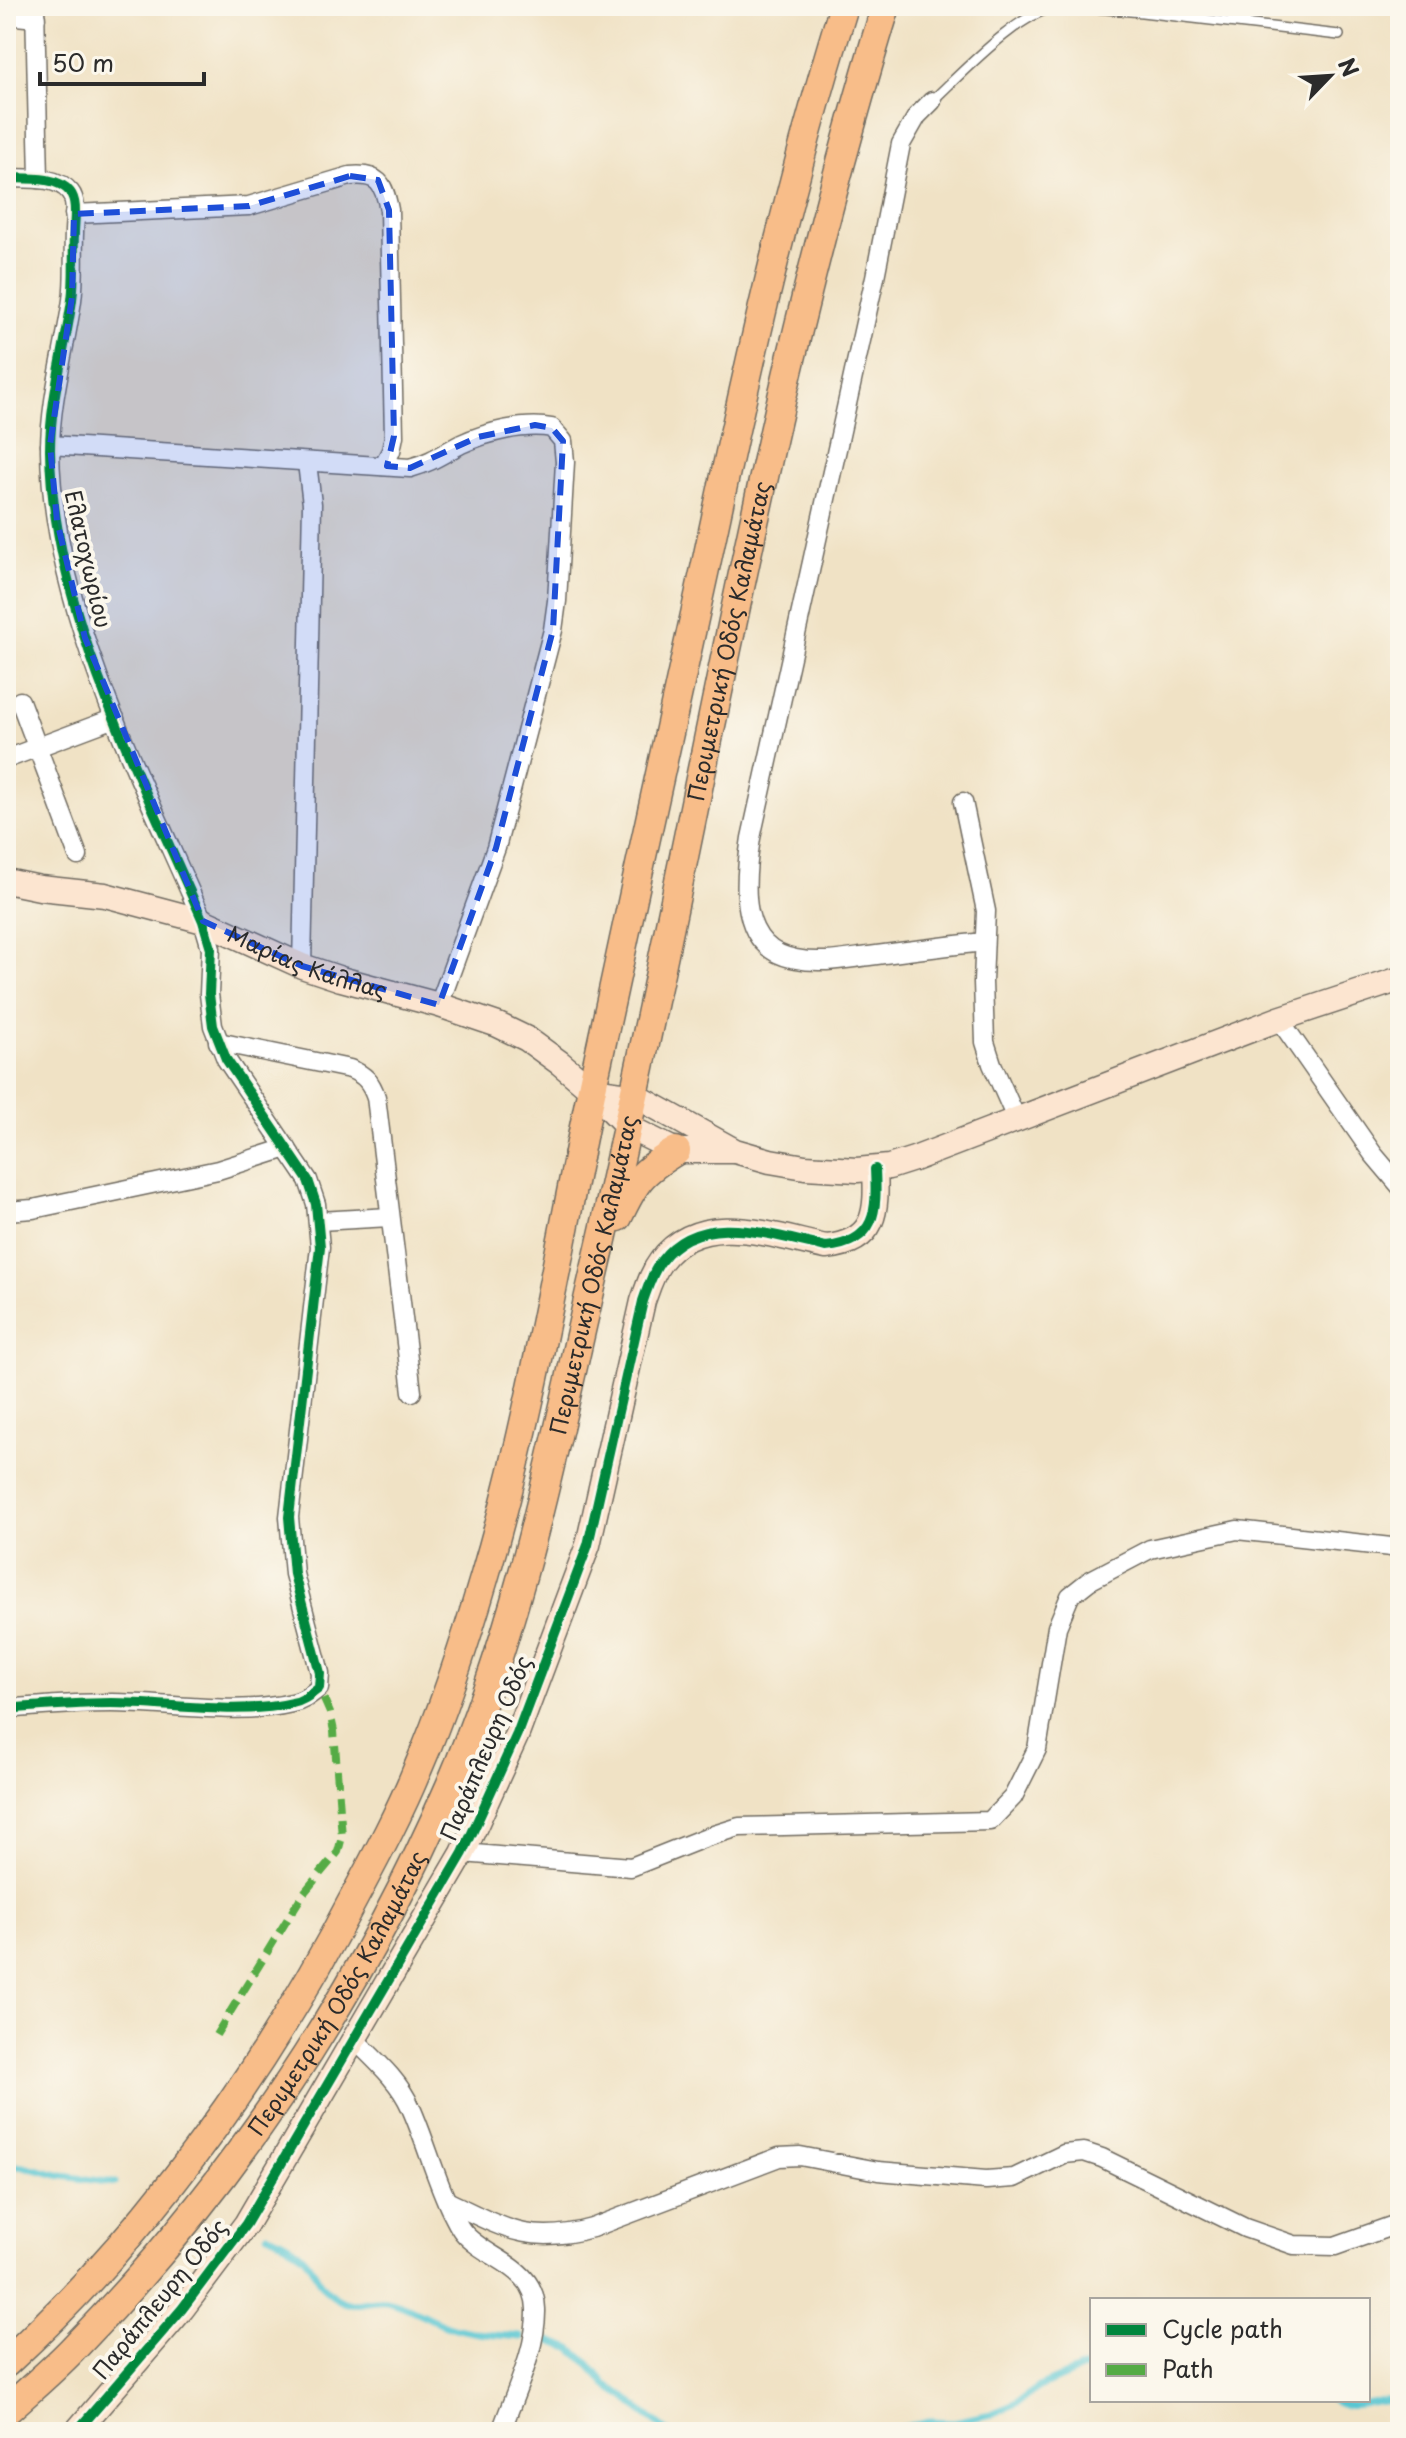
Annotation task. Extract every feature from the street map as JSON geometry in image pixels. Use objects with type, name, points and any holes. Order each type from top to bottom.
[{"type":"main road","name":"Περιμετρική Οδός Καλαμάτας","points":[[6,2363],[43,2329],[124,2241],[208,2137],[279,2032],[328,1948],[393,1823],[441,1709],[493,1547],[523,1427],[592,1090],[761,309],[798,161],[844,6]]},
{"type":"main road","name":"Περιμετρική Οδός Καλαμάτας","points":[[6,2411],[70,2352],[131,2286],[236,2160],[310,2051],[360,1965],[418,1854],[452,1781],[473,1726],[519,1586],[559,1434],[636,1096],[745,557],[838,175],[886,6]]},
{"type":"main road","points":[[592,1281],[631,1191],[647,1169],[676,1151]]},
{"type":"street","points":[[6,15],[36,12],[39,179],[6,178]]},
{"type":"street","points":[[932,101],[917,116],[901,144],[856,366],[751,838],[746,903],[763,942],[771,950],[795,959],[836,960],[984,942]]},
{"type":"street","points":[[74,214],[249,206],[350,176],[366,174],[378,180],[386,193],[389,210],[394,436],[383,466]]},
{"type":"street","name":"Ελατοχωρίου","points":[[6,1709],[71,1703],[243,1708],[292,1703],[306,1698],[319,1688],[320,1673],[294,1574],[289,1517],[319,1258],[319,1221],[308,1180],[226,1059],[218,1042],[209,994],[211,948],[203,921],[115,718],[71,595],[51,485],[50,445],[72,297],[74,214],[72,196],[64,187],[39,179]]},
{"type":"street","points":[[50,445],[410,468],[431,462],[478,437],[535,425],[552,428],[563,441],[565,462],[553,630],[496,848],[439,1005]]},
{"type":"street","points":[[302,966],[312,504],[307,463]]},
{"type":"street","points":[[20,701],[78,856]]},
{"type":"street","points":[[6,759],[115,718]]},
{"type":"street","points":[[963,802],[986,911],[985,1042],[1016,1118]]},
{"type":"street","name":"Μαρίας Κάλλας","points":[[6,881],[105,895],[203,921],[302,966],[498,1025],[527,1039],[592,1090],[628,1127],[676,1151]]},
{"type":"street","points":[[592,1090],[636,1096],[735,1151],[786,1165],[875,1169],[914,1159],[1279,1019],[1400,979]]},
{"type":"street","points":[[1279,1019],[1373,1154],[1400,1186]]},
{"type":"street","points":[[218,1042],[350,1069],[363,1074],[372,1084],[412,1392]]},
{"type":"street","points":[[6,1211],[33,1209],[202,1173],[287,1148]]},
{"type":"street","points":[[676,1151],[735,1151]]},
{"type":"street","name":"Παράπλευρη Οδός","points":[[76,2432],[182,2309],[246,2224],[463,1853],[517,1734],[588,1545],[643,1301],[660,1262],[688,1238],[711,1230],[741,1230],[826,1247],[848,1241],[867,1228],[874,1216],[877,1201],[875,1169]]},
{"type":"street","points":[[319,1221],[390,1217]]},
{"type":"street","points":[[463,1853],[631,1867],[739,1827],[990,1821],[1013,1797],[1037,1749],[1057,1627],[1070,1596],[1089,1581],[1150,1549],[1237,1530],[1391,1547],[1400,1551]]},
{"type":"street","points":[[353,2038],[393,2077],[410,2105],[461,2231],[478,2247],[514,2267],[529,2285],[536,2307],[528,2357],[501,2432]]},
{"type":"street","points":[[447,2201],[513,2232],[564,2236],[779,2157],[800,2156],[878,2171],[986,2180],[1014,2178],[1064,2154],[1084,2152],[1245,2228],[1294,2245],[1335,2246],[1400,2223]]},
{"type":"lane","points":[[932,101],[986,51],[1033,14],[1048,7],[1060,6]]},
{"type":"lane","points":[[1071,6],[1339,35]]},
{"type":"highlighted area","points":[[350,176],[378,180],[389,210],[394,436],[387,466],[410,468],[478,437],[535,425],[552,428],[563,441],[553,630],[496,848],[439,1005],[302,966],[203,921],[85,638],[57,521],[50,445],[72,297],[74,214],[249,206]]},
{"type":"waterway","points":[[6,2165],[115,2183]]},
{"type":"waterway","points":[[268,2234],[300,2253],[323,2287],[341,2301],[354,2304],[386,2301],[457,2329],[521,2337]]},
{"type":"waterway","points":[[544,2339],[570,2348],[589,2364],[606,2385],[668,2432]]},
{"type":"waterway","points":[[887,2432],[929,2421],[954,2422],[991,2414],[1015,2404],[1041,2386],[1083,2368],[1090,2369]]},
{"type":"waterway","points":[[1336,2402],[1350,2405],[1400,2402]]},
{"type":"marked path","points":[[216,2035],[303,1894],[338,1852],[342,1837],[334,1731],[319,1688]]},
{"type":"cycle path","points":[[6,178],[57,183],[70,192],[74,201],[73,292],[55,394],[50,450],[55,510],[66,571],[83,631],[127,750],[203,921],[211,948],[209,994],[213,1026],[226,1059],[308,1180],[316,1204],[320,1247],[289,1517],[294,1574],[320,1673],[319,1688],[296,1702],[271,1707],[203,1708],[112,1703],[6,1709]]},
{"type":"cycle path","points":[[76,2432],[182,2309],[246,2224],[463,1853],[517,1734],[588,1545],[643,1301],[661,1261],[677,1245],[696,1235],[716,1230],[761,1233],[826,1247],[855,1239],[864,1231],[874,1211],[875,1169]]}]
